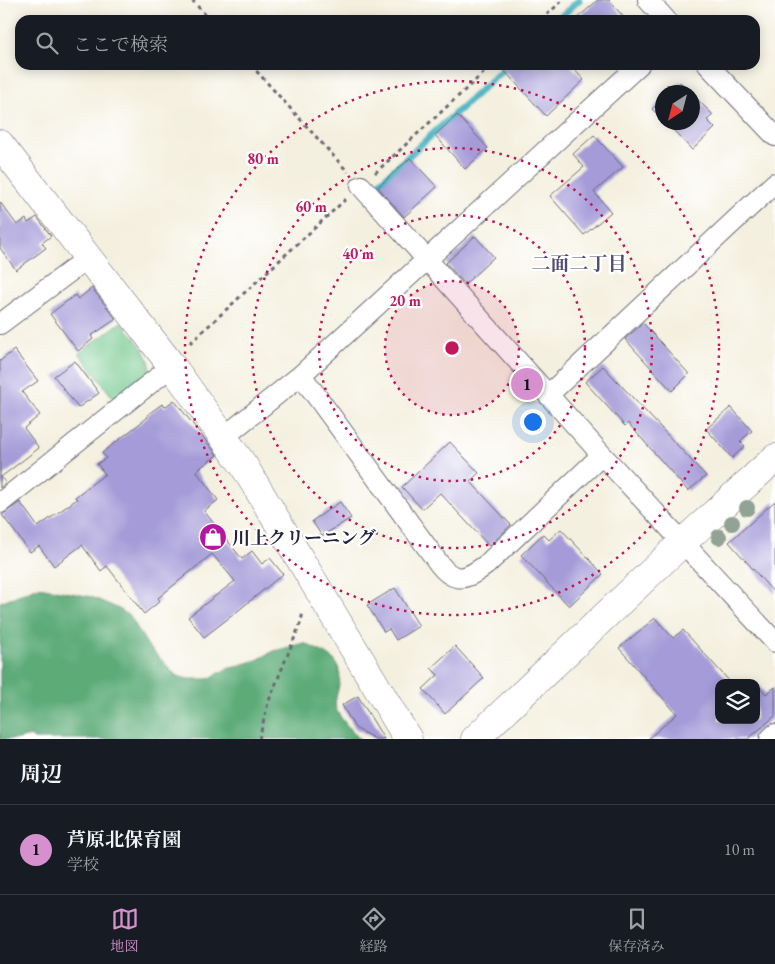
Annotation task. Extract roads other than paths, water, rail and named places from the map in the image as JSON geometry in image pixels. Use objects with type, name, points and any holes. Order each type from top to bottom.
[{"type":"street","points":[[648,0],[662,15]]},
{"type":"street","points":[[224,437],[301,375],[634,70]]},
{"type":"street","points":[[713,70],[775,136]]},
{"type":"street","points":[[1,148],[172,366],[244,466],[408,739]]},
{"type":"street","points":[[548,395],[775,183]]},
{"type":"street","points":[[361,186],[602,455],[775,642]]},
{"type":"street","points":[[0,324],[88,258]]},
{"type":"street","points":[[0,503],[172,366]]},
{"type":"street","points":[[301,375],[446,574],[455,578],[473,574],[486,565],[602,455]]},
{"type":"street","points":[[474,739],[775,458]]},
{"type":"street","points":[[770,739],[775,734]]},
{"type":"waterway","points":[[562,15],[579,0]]},
{"type":"waterway","points":[[376,186],[503,70]]},
{"type":"place","name":"芦原北保育園","points":[[527,384]]},
{"type":"place","name":"川上クリーニング","points":[[213,537]]},
{"type":"district","name":"二面二丁目","points":[[579,263]]}]
